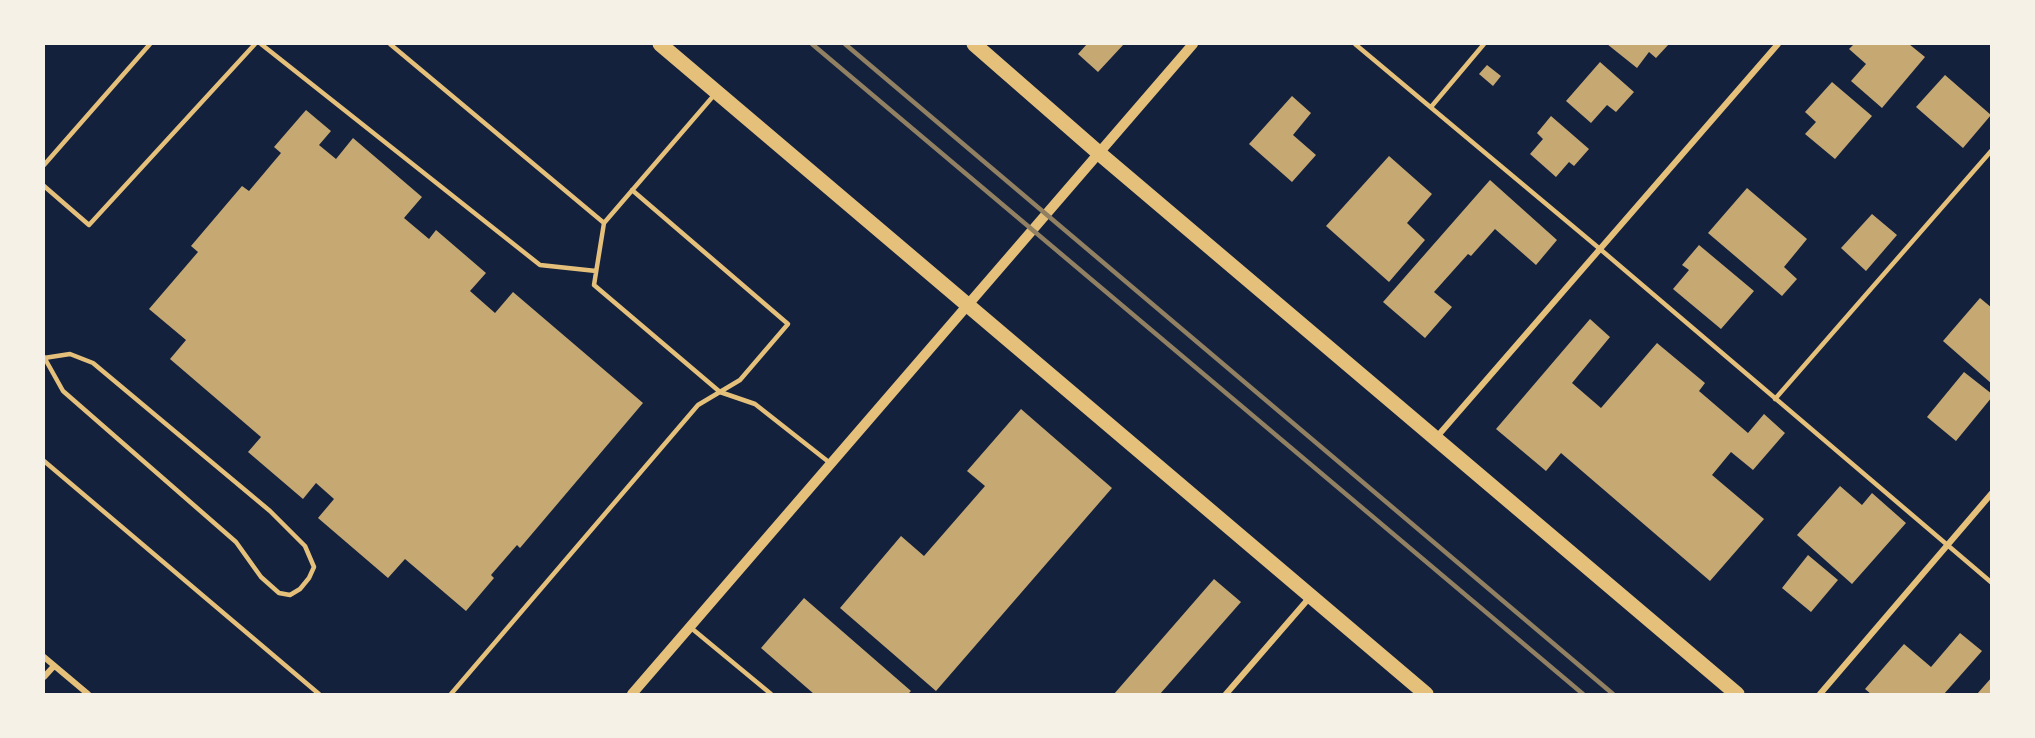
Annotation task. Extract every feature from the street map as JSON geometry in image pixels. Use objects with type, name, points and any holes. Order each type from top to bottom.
[{"type":"main road","points":[[660,44],[1426,694]]},
{"type":"main road","points":[[974,44],[1100,154],[1737,694]]},
{"type":"street","points":[[632,694],[1193,44]]},
{"type":"street","points":[[1435,439],[1778,44]]},
{"type":"street","points":[[1820,694],[1992,493]]},
{"type":"street","points":[[1226,694],[1311,597]]},
{"type":"street","points":[[44,657],[88,694]]},
{"type":"street","points":[[44,678],[54,666]]},
{"type":"lane","points":[[44,165],[150,44]]},
{"type":"lane","points":[[44,186],[89,225],[255,44]]},
{"type":"lane","points":[[261,44],[540,266],[596,271]]},
{"type":"lane","points":[[390,44],[604,223]]},
{"type":"lane","points":[[1355,44],[1992,583]]},
{"type":"lane","points":[[1431,107],[1484,44]]},
{"type":"lane","points":[[717,92],[604,223],[594,285],[720,392],[755,405],[832,464]]},
{"type":"lane","points":[[1775,399],[1992,150]]},
{"type":"lane","points":[[451,694],[698,405],[740,380],[788,324],[632,190]]},
{"type":"lane","points":[[70,354],[93,363],[270,511],[305,546],[314,567],[300,589],[290,595],[279,593],[261,577],[236,542],[63,392],[44,358],[70,354]]},
{"type":"lane","points":[[44,461],[319,694]]},
{"type":"lane","points":[[690,627],[771,694]]},
{"type":"building","points":[[1087,44],[1124,44],[1098,72],[1078,54]]},
{"type":"building","points":[[1607,44],[1669,44],[1656,58],[1649,52],[1637,68]]},
{"type":"building","points":[[1854,44],[1909,44],[1925,57],[1882,108],[1851,81],[1866,64],[1849,49]]},
{"type":"building","points":[[1600,62],[1634,92],[1616,112],[1607,105],[1591,123],[1566,101]]},
{"type":"building","points":[[1487,65],[1501,76],[1493,86],[1479,74]]},
{"type":"building","points":[[1945,75],[1991,115],[1963,148],[1916,107]]},
{"type":"building","points":[[1832,82],[1872,116],[1835,159],[1805,134],[1816,122],[1805,112]]},
{"type":"building","points":[[1292,96],[1311,113],[1293,135],[1316,155],[1292,182],[1249,144]]},
{"type":"building","points":[[306,110],[331,131],[319,145],[336,159],[353,138],[422,197],[404,218],[429,239],[436,230],[486,273],[470,291],[495,313],[513,292],[643,403],[520,548],[517,545],[491,575],[494,578],[466,611],[405,559],[388,578],[318,518],[334,499],[316,483],[303,499],[248,452],[261,437],[170,359],[186,340],[149,309],[198,252],[191,246],[242,186],[249,191],[281,153],[274,147]]},
{"type":"building","points":[[1551,116],[1589,149],[1574,166],[1569,162],[1556,177],[1530,154],[1543,139],[1537,133]]},
{"type":"building","points":[[1389,156],[1432,194],[1407,223],[1425,240],[1389,282],[1326,226]]},
{"type":"building","points":[[1490,180],[1557,240],[1536,265],[1495,229],[1471,256],[1468,254],[1434,292],[1452,307],[1425,338],[1383,302]]},
{"type":"building","points":[[1747,188],[1807,239],[1784,267],[1797,279],[1782,296],[1708,233]]},
{"type":"building","points":[[1872,214],[1897,235],[1866,271],[1841,248]]},
{"type":"building","points":[[1699,245],[1754,291],[1721,329],[1673,289],[1689,270],[1682,265]]},
{"type":"building","points":[[1980,298],[1992,308],[1992,384],[1943,341]]},
{"type":"building","points":[[1590,319],[1610,337],[1572,383],[1601,408],[1657,343],[1705,383],[1699,391],[1748,433],[1764,414],[1785,433],[1753,470],[1731,452],[1712,475],[1764,519],[1710,581],[1561,453],[1546,471],[1496,429]]},
{"type":"building","points":[[1964,372],[1992,394],[1992,397],[1956,441],[1927,417]]},
{"type":"building","points":[[1021,409],[1112,488],[936,691],[840,608],[901,536],[924,556],[985,486],[967,471]]},
{"type":"building","points":[[1840,486],[1862,505],[1872,493],[1906,523],[1852,584],[1797,535]]},
{"type":"building","points":[[1808,555],[1838,580],[1811,612],[1782,588]]},
{"type":"building","points":[[1214,579],[1241,602],[1160,694],[1114,694]]},
{"type":"building","points":[[804,598],[911,691],[908,694],[814,694],[761,648]]},
{"type":"building","points":[[1960,633],[1982,651],[1944,694],[1871,694],[1865,689],[1904,644],[1931,667]]},
{"type":"building","points":[[1992,677],[1992,694],[1977,694]]},
{"type":"railway","points":[[812,44],[1583,694]]},
{"type":"railway","points":[[845,44],[1613,694]]}]
